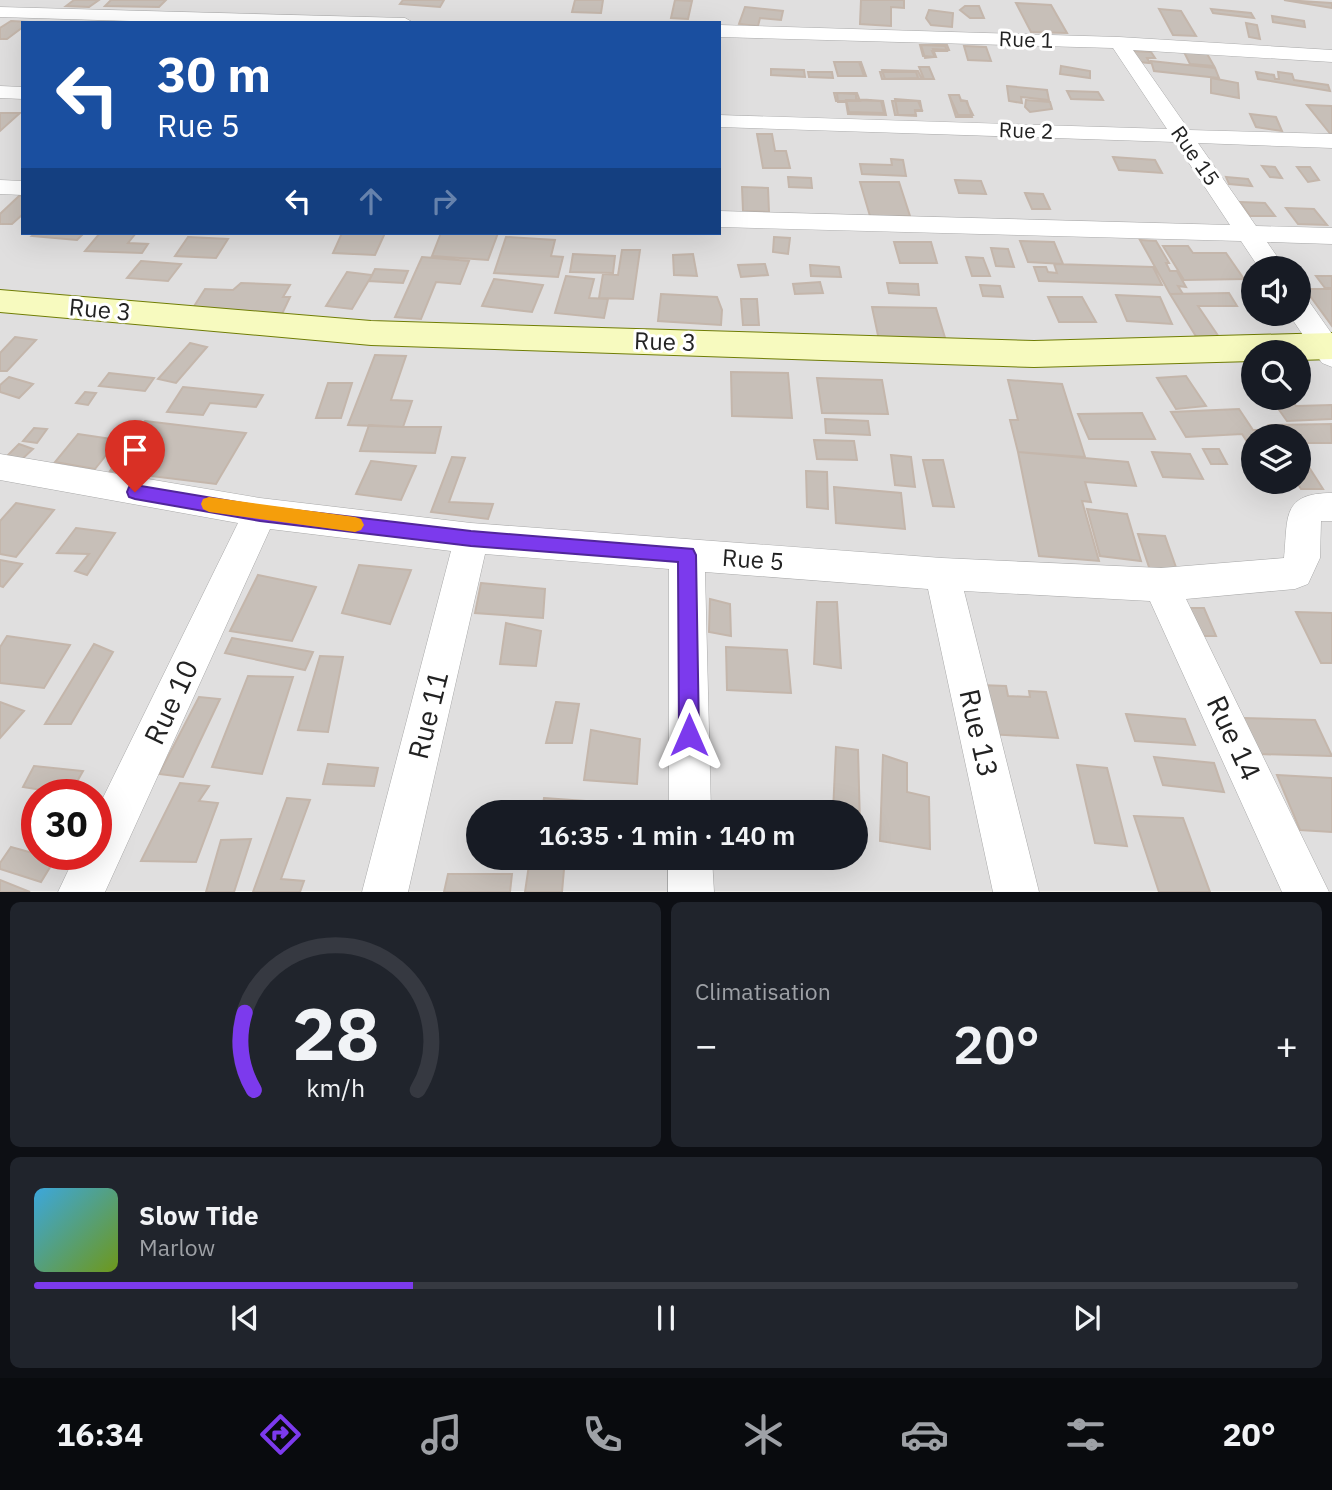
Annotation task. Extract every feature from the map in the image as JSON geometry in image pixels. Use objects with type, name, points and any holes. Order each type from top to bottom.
[{"type":"street","points":[[0,12],[331,21]]},
{"type":"street","name":"Rue 1","points":[[721,31],[1119,43],[1332,55]]},
{"type":"street","name":"Rue 15","points":[[1119,43],[1264,256]]},
{"type":"street","points":[[0,92],[21,93]]},
{"type":"street","name":"Rue 2","points":[[721,121],[1332,141]]},
{"type":"street","points":[[0,187],[21,188]]},
{"type":"street","points":[[721,219],[1332,236]]},
{"type":"street","name":"Rue 3","points":[[0,301],[371,333],[1034,354],[1329,349]]},
{"type":"street","points":[[1311,325],[1329,349]]},
{"type":"street","name":"Rue 5","points":[[3,474],[260,513],[471,538],[942,574],[1161,585],[1295,573],[1302,558],[1304,514],[1316,507],[1332,507]]},
{"type":"street","name":"Rue 10","points":[[81,891],[260,513]]},
{"type":"street","name":"Rue 11","points":[[385,891],[471,538]]},
{"type":"street","points":[[687,555],[690,800]]},
{"type":"street","name":"Rue 13","points":[[942,574],[1016,891]]},
{"type":"street","name":"Rue 14","points":[[1161,585],[1306,891]]},
{"type":"street","points":[[690,870],[691,891]]},
{"type":"shaded area","points":[[0,0],[1332,0],[1332,891],[0,891]]},
{"type":"building","points":[[74,0],[99,0],[89,7],[66,6]]},
{"type":"building","points":[[111,0],[166,0],[159,7],[105,6]]},
{"type":"building","points":[[403,0],[444,0],[440,7],[400,4]]},
{"type":"building","points":[[575,0],[603,0],[601,13],[572,12]]},
{"type":"building","points":[[675,0],[692,1],[688,19],[671,18]]},
{"type":"building","points":[[861,0],[904,0],[904,8],[891,7],[891,26],[860,24]]},
{"type":"building","points":[[1284,0],[1332,3],[1332,8]]},
{"type":"building","points":[[1016,3],[1051,5],[1067,33],[1031,32]]},
{"type":"building","points":[[965,6],[979,6],[984,18],[970,18],[960,10]]},
{"type":"building","points":[[745,7],[783,11],[781,20],[760,18],[758,26],[739,24]]},
{"type":"building","points":[[1159,9],[1181,11],[1196,36],[1173,35]]},
{"type":"building","points":[[1211,9],[1251,13],[1254,18],[1213,13]]},
{"type":"building","points":[[929,10],[953,13],[952,27],[931,25],[926,18]]},
{"type":"building","points":[[1272,16],[1304,21],[1305,27],[1273,22]]},
{"type":"building","points":[[11,21],[21,22],[21,28],[7,39],[0,39],[0,28]]},
{"type":"building","points":[[1246,23],[1257,25],[1260,39],[1249,37]]},
{"type":"building","points":[[920,45],[947,45],[949,50],[933,49],[936,57],[923,56]]},
{"type":"building","points":[[921,45],[945,46],[947,51],[932,51],[935,57],[925,58]]},
{"type":"building","points":[[964,46],[986,47],[991,61],[968,60]]},
{"type":"building","points":[[1183,50],[1206,52],[1214,66],[1190,64]]},
{"type":"building","points":[[1131,51],[1151,52],[1155,58],[1147,58],[1150,63],[1137,62]]},
{"type":"building","points":[[1151,61],[1215,68],[1219,78],[1154,71]]},
{"type":"building","points":[[834,62],[859,62],[864,76],[838,76]]},
{"type":"building","points":[[834,62],[861,62],[866,76],[838,76]]},
{"type":"building","points":[[1061,66],[1090,71],[1090,78],[1060,74]]},
{"type":"building","points":[[919,67],[929,67],[934,79],[924,79]]},
{"type":"building","points":[[771,69],[804,70],[805,77],[771,75]]},
{"type":"building","points":[[882,70],[918,71],[922,79],[885,79]]},
{"type":"building","points":[[808,72],[832,72],[833,78],[809,77]]},
{"type":"building","points":[[880,72],[916,72],[918,78],[882,79]]},
{"type":"building","points":[[1256,72],[1274,75],[1275,79],[1279,79],[1278,72],[1292,74],[1294,80],[1328,85],[1330,91],[1258,79]]},
{"type":"building","points":[[1211,78],[1238,83],[1239,98],[1211,93]]},
{"type":"building","points":[[1007,86],[1047,90],[1049,100],[1021,97],[1022,103],[1009,101]]},
{"type":"building","points":[[1067,91],[1098,92],[1103,100],[1071,99]]},
{"type":"building","points":[[834,93],[857,93],[860,101],[836,101]]},
{"type":"building","points":[[837,93],[856,94],[856,99],[883,101],[886,115],[848,114],[846,102],[838,102]]},
{"type":"building","points":[[949,95],[959,95],[961,100],[966,101],[973,115],[958,115]]},
{"type":"building","points":[[949,95],[959,95],[961,101],[967,101],[972,117],[956,117]]},
{"type":"building","points":[[895,99],[920,101],[922,111],[915,111],[916,116],[898,115]]},
{"type":"building","points":[[846,100],[881,101],[884,113],[849,112]]},
{"type":"building","points":[[1026,100],[1050,102],[1052,109],[1030,112],[1025,107]]},
{"type":"building","points":[[892,101],[918,101],[922,110],[915,110],[916,115],[895,115]]},
{"type":"building","points":[[1307,105],[1332,106],[1332,136]]},
{"type":"building","points":[[0,113],[20,113],[0,131]]},
{"type":"building","points":[[1250,114],[1276,117],[1282,131],[1256,127]]},
{"type":"building","points":[[757,134],[772,134],[775,151],[786,151],[790,168],[763,168]]},
{"type":"building","points":[[1113,157],[1155,160],[1162,173],[1119,170]]},
{"type":"building","points":[[891,159],[903,160],[906,176],[862,174],[860,164],[892,165]]},
{"type":"building","points":[[1262,166],[1275,167],[1282,178],[1270,177]]},
{"type":"building","points":[[1297,167],[1310,167],[1319,180],[1308,182]]},
{"type":"building","points":[[788,177],[811,178],[812,188],[789,187]]},
{"type":"building","points":[[1226,177],[1248,179],[1252,186],[1229,184]]},
{"type":"building","points":[[955,180],[981,181],[986,194],[959,193]]},
{"type":"building","points":[[860,182],[899,182],[910,216],[870,216]]},
{"type":"building","points":[[742,187],[768,188],[769,212],[743,211]]},
{"type":"building","points":[[1025,193],[1043,194],[1050,209],[1032,209]]},
{"type":"building","points":[[21,196],[21,216],[12,224],[0,224],[0,214]]},
{"type":"building","points":[[1240,202],[1265,203],[1275,216],[1250,216]]},
{"type":"building","points":[[1286,208],[1314,209],[1327,225],[1298,224]]},
{"type":"building","points":[[33,235],[82,235],[77,240]]},
{"type":"building","points":[[98,235],[134,235],[128,243],[148,244],[142,253],[85,251]]},
{"type":"building","points":[[341,235],[384,235],[375,255],[333,253]]},
{"type":"building","points":[[440,235],[497,235],[488,260],[432,256]]},
{"type":"building","points":[[188,237],[228,239],[216,258],[175,256]]},
{"type":"building","points":[[506,237],[555,240],[551,256],[563,257],[558,277],[494,273]]},
{"type":"building","points":[[774,237],[790,238],[788,254],[773,252]]},
{"type":"building","points":[[1140,240],[1156,241],[1169,263],[1166,263],[1170,271],[1177,271],[1186,287],[1178,286],[1183,294],[1170,294]]},
{"type":"building","points":[[1020,241],[1054,242],[1063,264],[1028,262]]},
{"type":"building","points":[[894,242],[931,242],[937,263],[900,263]]},
{"type":"building","points":[[1163,246],[1188,246],[1193,253],[1226,253],[1241,275],[1241,279],[1184,280]]},
{"type":"building","points":[[991,248],[1008,249],[1014,267],[996,266]]},
{"type":"building","points":[[622,250],[640,250],[633,299],[599,298],[603,274],[618,275]]},
{"type":"building","points":[[573,254],[615,256],[613,273],[570,272]]},
{"type":"building","points":[[693,254],[697,276],[674,275],[673,255]]},
{"type":"building","points":[[422,257],[469,261],[460,284],[436,282],[421,319],[395,317]]},
{"type":"building","points":[[966,257],[983,258],[990,276],[972,276]]},
{"type":"building","points":[[141,261],[181,264],[168,281],[127,278]]},
{"type":"building","points":[[765,264],[768,275],[741,277],[738,265]]},
{"type":"building","points":[[1054,264],[1153,267],[1162,285],[1039,281],[1034,267],[1046,267],[1048,272],[1057,273]]},
{"type":"building","points":[[810,265],[839,267],[841,277],[811,276]]},
{"type":"building","points":[[375,269],[408,271],[403,283],[369,281]]},
{"type":"building","points":[[347,272],[372,275],[352,309],[326,306]]},
{"type":"building","points":[[566,276],[594,279],[589,298],[608,299],[604,318],[555,313]]},
{"type":"building","points":[[1316,276],[1332,276],[1332,288],[1325,288]]},
{"type":"building","points":[[494,279],[543,285],[532,312],[482,306]]},
{"type":"building","points":[[820,282],[823,293],[795,294],[793,284]]},
{"type":"building","points":[[241,283],[290,285],[283,297],[290,297],[282,314],[191,311],[205,289],[233,290]]},
{"type":"building","points":[[887,283],[918,284],[919,295],[889,293]]},
{"type":"building","points":[[980,285],[1000,286],[1003,297],[983,296]]},
{"type":"building","points":[[1311,289],[1332,289],[1332,326],[1311,297]]},
{"type":"building","points":[[1229,293],[1237,306],[1198,306],[1223,343],[1200,343],[1170,294]]},
{"type":"building","points":[[661,294],[717,297],[722,310],[721,325],[658,321]]},
{"type":"building","points":[[1116,295],[1160,297],[1172,324],[1127,321]]},
{"type":"building","points":[[1048,297],[1082,297],[1096,322],[1059,322]]},
{"type":"building","points":[[741,299],[757,299],[759,325],[743,325]]},
{"type":"building","points":[[872,307],[936,308],[946,341],[879,340]]},
{"type":"building","points":[[15,337],[36,340],[7,371],[0,371],[0,353]]},
{"type":"building","points":[[190,343],[207,347],[176,383],[158,379]]},
{"type":"building","points":[[375,355],[406,356],[391,400],[412,401],[403,427],[348,425]]},
{"type":"building","points":[[731,372],[788,373],[792,418],[732,416]]},
{"type":"building","points":[[109,373],[154,378],[145,391],[99,386]]},
{"type":"building","points":[[1186,376],[1206,406],[1176,409],[1157,378]]},
{"type":"building","points":[[9,377],[33,384],[19,398],[0,392],[0,385]]},
{"type":"building","points":[[817,378],[882,380],[888,414],[822,413]]},
{"type":"building","points":[[1008,380],[1062,384],[1085,457],[1018,452],[1010,420],[1018,420]]},
{"type":"building","points":[[328,383],[352,383],[341,418],[316,418]]},
{"type":"building","points":[[183,387],[263,395],[256,407],[210,403],[203,415],[167,412]]},
{"type":"building","points":[[85,392],[96,393],[88,405],[76,403]]},
{"type":"building","points":[[1332,405],[1332,419],[1287,421],[1279,410],[1311,410],[1311,406]]},
{"type":"building","points":[[1239,409],[1249,424],[1241,424],[1241,434],[1186,437],[1171,412]]},
{"type":"building","points":[[1142,413],[1155,439],[1089,439],[1078,414]]},
{"type":"building","points":[[825,419],[868,421],[870,435],[826,433]]},
{"type":"building","points":[[145,421],[246,433],[216,484],[110,471]]},
{"type":"building","points":[[1311,424],[1331,424],[1332,443],[1311,443]]},
{"type":"building","points":[[369,425],[441,427],[435,453],[360,451]]},
{"type":"building","points":[[34,428],[47,429],[37,443],[23,441]]},
{"type":"building","points":[[78,434],[118,440],[95,469],[55,462]]},
{"type":"building","points":[[814,440],[854,441],[857,460],[817,459]]},
{"type":"building","points":[[19,444],[33,449],[18,463],[4,459]]},
{"type":"building","points":[[1203,449],[1219,449],[1227,464],[1211,464]]},
{"type":"building","points":[[1018,452],[1128,462],[1136,486],[1085,482],[1091,502],[1082,501],[1099,561],[1039,556]]},
{"type":"building","points":[[1152,452],[1190,454],[1203,479],[1163,477]]},
{"type":"building","points":[[891,455],[911,457],[915,487],[895,485]]},
{"type":"building","points":[[452,457],[465,458],[449,502],[493,504],[488,519],[431,512]]},
{"type":"building","points":[[923,460],[943,460],[954,507],[933,506]]},
{"type":"building","points":[[371,461],[416,466],[401,500],[356,494]]},
{"type":"building","points":[[1311,470],[1323,489],[1311,489]]},
{"type":"building","points":[[806,471],[827,472],[828,509],[807,507]]},
{"type":"building","points":[[834,487],[901,493],[905,529],[836,523]]},
{"type":"building","points":[[16,503],[54,510],[16,557],[0,554],[0,521]]},
{"type":"building","points":[[1087,509],[1127,514],[1141,561],[1100,556]]},
{"type":"building","points":[[76,528],[115,533],[87,575],[75,571],[89,554],[57,553]]},
{"type":"building","points":[[1138,534],[1165,536],[1178,573],[1150,570]]},
{"type":"building","points":[[0,560],[22,564],[3,587],[0,586]]},
{"type":"building","points":[[359,565],[411,570],[390,624],[342,613]]},
{"type":"building","points":[[258,575],[316,587],[292,641],[230,631]]},
{"type":"building","points":[[481,583],[545,589],[543,618],[475,613]]},
{"type":"building","points":[[710,599],[730,604],[731,636],[709,632]]},
{"type":"building","points":[[817,602],[837,602],[841,668],[814,664]]},
{"type":"building","points":[[1177,608],[1204,608],[1216,636],[1190,636]]},
{"type":"building","points":[[1296,612],[1332,613],[1332,663],[1321,663]]},
{"type":"building","points":[[506,623],[541,631],[536,666],[500,664]]},
{"type":"building","points":[[7,636],[70,645],[44,688],[0,683],[0,647]]},
{"type":"building","points":[[232,638],[313,652],[305,670],[225,653]]},
{"type":"building","points":[[94,644],[113,652],[71,724],[45,724]]},
{"type":"building","points":[[726,647],[787,650],[791,693],[727,690]]},
{"type":"building","points":[[320,656],[343,657],[328,732],[298,730]]},
{"type":"building","points":[[248,676],[293,677],[262,774],[212,767]]},
{"type":"building","points":[[979,685],[1006,686],[1008,696],[1030,697],[1029,691],[1046,692],[1058,738],[989,734]]},
{"type":"building","points":[[199,697],[220,699],[183,777],[159,774]]},
{"type":"building","points":[[0,702],[24,711],[0,738]]},
{"type":"building","points":[[556,702],[579,704],[572,743],[546,743]]},
{"type":"building","points":[[1126,714],[1185,719],[1195,745],[1135,741]]},
{"type":"building","points":[[1242,718],[1315,720],[1332,756],[1258,754]]},
{"type":"building","points":[[591,730],[640,739],[637,784],[584,780]]},
{"type":"building","points":[[836,747],[858,750],[859,800],[834,800]]},
{"type":"building","points":[[883,755],[907,763],[907,792],[929,797],[930,849],[880,841]]},
{"type":"building","points":[[1154,757],[1214,763],[1224,792],[1163,785]]},
{"type":"building","points":[[328,764],[378,768],[374,786],[323,784]]},
{"type":"building","points":[[1077,765],[1107,768],[1127,846],[1095,843]]},
{"type":"building","points":[[34,766],[83,771],[78,779],[27,779]]},
{"type":"building","points":[[1277,775],[1332,778],[1332,832],[1300,830]]},
{"type":"building","points":[[180,783],[209,786],[199,801],[218,803],[196,862],[141,861]]},
{"type":"building","points":[[287,798],[310,800],[281,879],[304,881],[300,892],[253,892]]},
{"type":"building","points":[[1134,816],[1183,818],[1210,892],[1159,892]]},
{"type":"building","points":[[251,839],[234,892],[206,892],[221,840]]},
{"type":"building","points":[[11,847],[21,850],[21,870],[48,870],[41,882],[0,869],[0,863]]},
{"type":"building","points":[[528,870],[564,870],[562,892],[525,892]]},
{"type":"building","points":[[448,874],[512,874],[510,892],[444,892]]},
{"type":"building","points":[[0,880],[30,892],[0,892]]},
{"type":"slow traffic","points":[[209,504],[355,525]]},
{"type":"route","points":[[135,492],[260,513],[471,538],[687,555],[689,735]]}]
